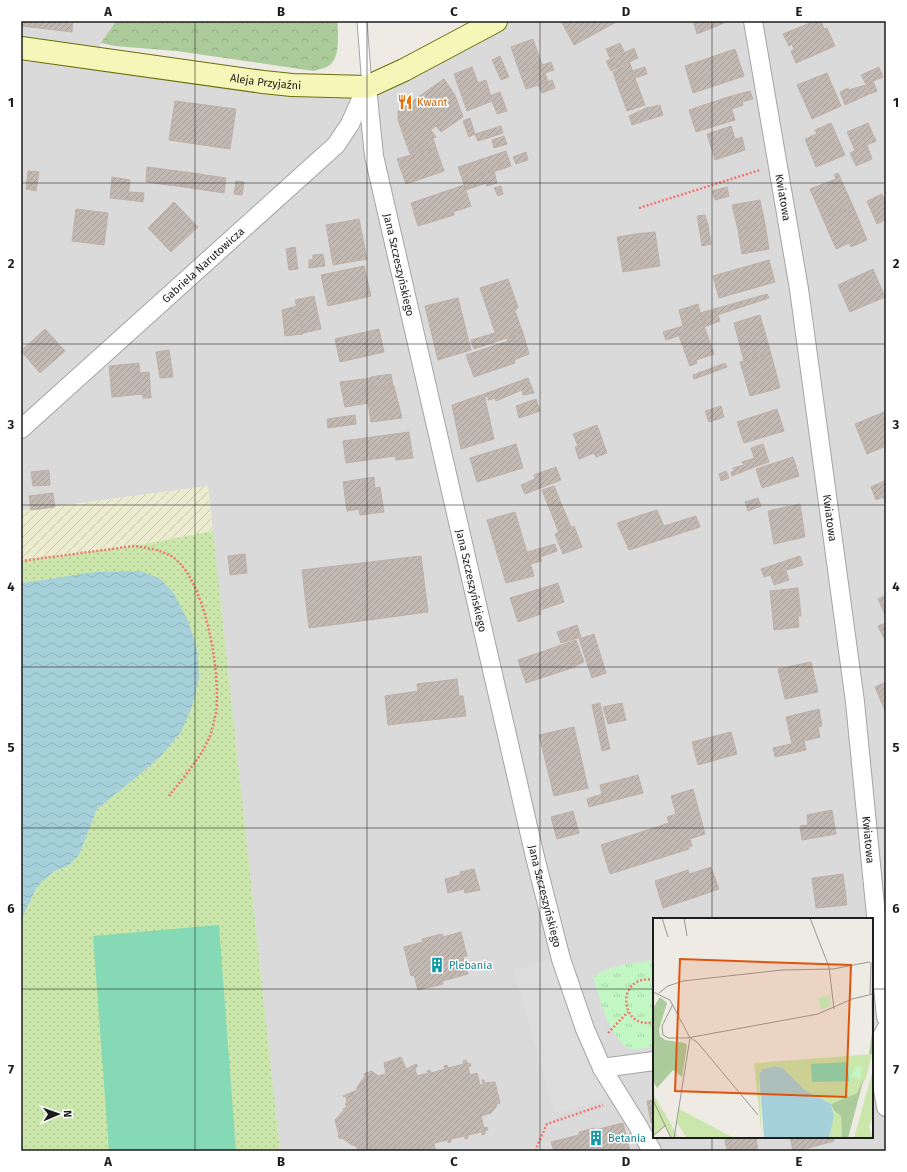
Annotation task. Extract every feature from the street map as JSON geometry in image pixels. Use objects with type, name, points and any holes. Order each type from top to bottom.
[{"type":"street","name":"Aleja Przyjaźni","points":[[21,48],[263,82],[292,85],[367,87],[404,70],[496,21]]},
{"type":"street","name":"Kwiatowa","points":[[753,21],[799,289],[854,702],[886,1017]]},
{"type":"street","name":"Gabriela Narutowicza","points":[[21,429],[336,145],[350,124],[367,87]]},
{"type":"street","name":"Jana Szczeszyńskiego","points":[[367,87],[374,156],[535,857],[561,960],[602,1068],[652,1151]]},
{"type":"street","points":[[873,1030],[886,1028]]},
{"type":"street","points":[[886,1028],[876,1049],[886,1107]]},
{"type":"street","points":[[602,1068],[653,1061]]},
{"type":"lane","points":[[362,21],[367,87]]},
{"type":"path","points":[[639,208],[778,164]]},
{"type":"path","points":[[21,561],[134,546],[151,548],[174,558],[192,581],[204,609],[213,646],[217,688],[216,712],[205,748],[169,796]]},
{"type":"path","points":[[653,980],[640,980],[633,984],[626,997],[628,1012],[633,1017],[638,1021],[645,1023],[653,1022]]},
{"type":"path","points":[[608,1032],[628,1012]]},
{"type":"path","points":[[535,1151],[547,1124],[620,1098]]},
{"type":"shaded area","points":[[21,21],[116,21],[101,43],[94,58],[367,87],[496,21],[886,21],[886,1151],[280,1151],[208,486],[21,511]]},
{"type":"shaded area","points":[[560,955],[618,1096],[555,1113],[514,970]]},
{"type":"green space","points":[[116,21],[338,21],[338,44],[336,56],[330,65],[314,71],[176,51],[115,46],[101,43]]},
{"type":"green space","points":[[208,486],[213,531],[134,546],[21,561],[21,511]]},
{"type":"green space","points":[[213,531],[280,1151],[21,1151],[21,920],[37,887],[53,872],[69,865],[79,855],[97,809],[161,756],[181,732],[34,582],[21,583],[21,561],[134,546]]},
{"type":"green space","points":[[219,925],[236,1151],[109,1151],[93,936]]},
{"type":"green space","points":[[653,960],[653,1046],[640,1049],[632,1049],[624,1045],[612,1029],[593,978],[613,967]]},
{"type":"water","points":[[139,571],[159,578],[173,592],[189,623],[197,649],[199,676],[191,709],[181,732],[161,756],[97,809],[79,855],[69,865],[53,872],[37,887],[21,920],[21,583],[96,572]]},
{"type":"building","points":[[23,21],[73,21],[72,32],[22,26]]},
{"type":"building","points":[[561,21],[618,21],[574,45]]},
{"type":"building","points":[[693,21],[724,21],[724,23],[697,34]]},
{"type":"building","points":[[815,21],[821,21],[824,29],[827,28],[835,46],[796,63],[791,51],[794,50],[792,44],[789,46],[783,34]]},
{"type":"building","points":[[533,39],[542,65],[520,73],[511,47]]},
{"type":"building","points":[[620,43],[624,51],[610,58],[606,49]]},
{"type":"building","points":[[634,48],[638,58],[611,71],[606,61]]},
{"type":"building","points":[[735,49],[744,76],[693,93],[685,66]]},
{"type":"building","points":[[500,56],[509,77],[501,80],[492,60]]},
{"type":"building","points":[[551,62],[554,70],[545,73],[548,82],[526,89],[520,73]]},
{"type":"building","points":[[630,63],[635,78],[617,84],[613,72]]},
{"type":"building","points":[[472,67],[478,83],[486,80],[492,101],[467,111],[454,74]]},
{"type":"building","points":[[645,67],[647,74],[635,78],[632,71]]},
{"type":"building","points":[[879,67],[883,77],[866,84],[861,75]]},
{"type":"building","points":[[827,73],[841,106],[812,119],[797,85]]},
{"type":"building","points":[[635,78],[645,105],[627,111],[617,84]]},
{"type":"building","points":[[444,79],[455,95],[463,117],[441,132],[436,126],[431,130],[436,137],[433,138],[436,148],[410,154],[398,120],[398,111]]},
{"type":"building","points":[[552,80],[555,88],[542,93],[538,85]]},
{"type":"building","points":[[873,81],[877,91],[870,94],[866,84]]},
{"type":"building","points":[[865,85],[869,94],[854,101],[849,90]]},
{"type":"building","points":[[848,88],[854,101],[845,105],[840,92]]},
{"type":"building","points":[[750,91],[753,99],[742,102],[743,105],[732,109],[728,97]]},
{"type":"building","points":[[500,92],[507,111],[497,114],[490,96]]},
{"type":"building","points":[[728,97],[735,120],[696,132],[689,110]]},
{"type":"building","points":[[175,101],[236,109],[230,149],[169,140]]},
{"type":"building","points":[[660,105],[663,115],[632,125],[629,116],[646,108]]},
{"type":"building","points":[[470,118],[475,134],[469,137],[463,121]]},
{"type":"building","points":[[831,123],[845,155],[816,167],[805,139],[817,134],[815,130]]},
{"type":"building","points":[[868,123],[876,141],[855,150],[847,132]]},
{"type":"building","points":[[501,126],[503,133],[488,138],[485,131]]},
{"type":"building","points":[[731,126],[735,139],[742,137],[745,150],[715,160],[707,134]]},
{"type":"building","points":[[485,131],[488,138],[478,141],[475,134]]},
{"type":"building","points":[[504,136],[507,144],[494,148],[492,140]]},
{"type":"building","points":[[867,145],[872,159],[856,166],[850,153]]},
{"type":"building","points":[[436,148],[444,171],[406,184],[397,159]]},
{"type":"building","points":[[506,151],[511,166],[502,169],[497,154]]},
{"type":"building","points":[[526,152],[528,160],[516,164],[513,157]]},
{"type":"building","points":[[497,154],[502,169],[463,181],[458,167]]},
{"type":"building","points":[[147,167],[186,172],[184,187],[146,182]]},
{"type":"building","points":[[28,171],[39,172],[36,191],[26,189]]},
{"type":"building","points":[[494,171],[497,183],[487,186],[486,183],[466,190],[463,181]]},
{"type":"building","points":[[186,172],[226,178],[224,193],[184,187]]},
{"type":"building","points":[[838,173],[853,206],[823,219],[810,189],[836,179],[834,175]]},
{"type":"building","points":[[112,177],[130,180],[128,200],[110,198]]},
{"type":"building","points":[[236,181],[244,182],[242,195],[234,194]]},
{"type":"building","points":[[464,185],[471,206],[453,212],[454,215],[418,226],[411,203]]},
{"type":"building","points":[[501,186],[503,194],[498,196],[494,188]]},
{"type":"building","points":[[727,187],[729,196],[715,200],[712,191]]},
{"type":"building","points":[[129,192],[144,193],[143,202],[128,200]]},
{"type":"building","points":[[882,194],[886,203],[886,219],[877,224],[867,201]]},
{"type":"building","points":[[760,200],[765,224],[738,230],[732,205]]},
{"type":"building","points":[[174,202],[198,227],[171,252],[148,228]]},
{"type":"building","points":[[853,206],[867,240],[851,247],[849,243],[836,249],[823,219]]},
{"type":"building","points":[[76,209],[108,213],[104,245],[72,241]]},
{"type":"building","points":[[705,215],[708,225],[699,227],[697,216]]},
{"type":"building","points":[[359,219],[367,259],[333,265],[326,225]]},
{"type":"building","points":[[765,224],[769,249],[742,254],[738,230]]},
{"type":"building","points":[[708,225],[711,244],[702,246],[699,227]]},
{"type":"building","points":[[655,232],[660,266],[641,269],[636,234]]},
{"type":"building","points":[[636,234],[641,269],[623,272],[617,237]]},
{"type":"building","points":[[295,247],[298,269],[289,270],[286,249]]},
{"type":"building","points":[[323,254],[325,266],[309,268],[309,260],[313,259],[313,255]]},
{"type":"building","points":[[769,260],[775,282],[719,298],[713,276]]},
{"type":"building","points":[[364,266],[371,296],[328,306],[321,275]]},
{"type":"building","points":[[873,269],[885,297],[850,312],[838,285]]},
{"type":"building","points":[[508,279],[518,307],[515,311],[523,333],[498,341],[480,288]]},
{"type":"building","points":[[767,294],[769,298],[702,320],[700,313]]},
{"type":"building","points":[[314,296],[321,329],[303,333],[295,300]]},
{"type":"building","points":[[458,298],[471,350],[438,360],[425,306]]},
{"type":"building","points":[[698,304],[702,320],[683,326],[679,310]]},
{"type":"building","points":[[297,306],[303,334],[285,336],[282,310]]},
{"type":"building","points":[[718,315],[720,321],[704,327],[702,320]]},
{"type":"building","points":[[760,315],[771,354],[744,361],[734,323]]},
{"type":"building","points":[[702,320],[714,354],[696,360],[697,363],[690,366],[676,328]]},
{"type":"building","points":[[676,328],[678,336],[666,340],[663,332]]},
{"type":"building","points":[[45,329],[65,351],[40,373],[21,351]]},
{"type":"building","points":[[379,329],[384,352],[340,362],[335,339]]},
{"type":"building","points":[[495,333],[498,341],[474,349],[471,340]]},
{"type":"building","points":[[523,333],[529,354],[514,360],[507,338]]},
{"type":"building","points":[[508,341],[515,363],[474,377],[466,355]]},
{"type":"building","points":[[169,350],[173,377],[160,378],[156,352]]},
{"type":"building","points":[[771,354],[780,388],[750,396],[740,362]]},
{"type":"building","points":[[139,363],[140,373],[149,372],[151,398],[143,398],[143,394],[112,397],[109,366]]},
{"type":"building","points":[[725,363],[727,367],[694,379],[693,375]]},
{"type":"building","points":[[391,374],[393,386],[372,389],[371,377]]},
{"type":"building","points":[[371,378],[372,389],[394,386],[402,418],[371,422],[368,403],[345,407],[340,382]]},
{"type":"building","points":[[528,378],[534,393],[523,395],[522,390],[496,401],[492,391]]},
{"type":"building","points":[[492,391],[496,398],[488,400],[488,396],[485,397],[484,394]]},
{"type":"building","points":[[484,394],[494,439],[461,449],[452,405]]},
{"type":"building","points":[[536,399],[540,411],[519,418],[516,406]]},
{"type":"building","points":[[721,406],[724,417],[709,422],[705,411]]},
{"type":"building","points":[[777,409],[784,431],[744,443],[737,422]]},
{"type":"building","points":[[884,412],[886,416],[886,446],[867,454],[855,424]]},
{"type":"building","points":[[355,415],[356,424],[328,428],[327,419]]},
{"type":"building","points":[[597,425],[607,453],[596,457],[594,453],[579,459],[575,447],[578,446],[573,434]]},
{"type":"building","points":[[409,432],[413,458],[396,460],[395,456],[346,463],[343,441]]},
{"type":"building","points":[[516,444],[523,468],[477,482],[470,458]]},
{"type":"building","points":[[763,444],[769,462],[757,466],[751,448]]},
{"type":"building","points":[[793,457],[799,476],[762,488],[756,469]]},
{"type":"building","points":[[755,458],[757,466],[732,476],[731,472],[734,471],[733,468],[744,465],[742,462]]},
{"type":"building","points":[[556,467],[561,480],[525,494],[521,485],[535,479],[534,475]]},
{"type":"building","points":[[49,470],[50,485],[33,486],[31,472]]},
{"type":"building","points":[[726,471],[729,478],[721,481],[719,474]]},
{"type":"building","points":[[374,477],[375,488],[380,487],[384,512],[360,515],[359,509],[347,511],[343,482]]},
{"type":"building","points":[[886,480],[886,504],[883,497],[876,500],[871,487]]},
{"type":"building","points":[[554,486],[571,527],[559,533],[542,490]]},
{"type":"building","points":[[53,493],[55,507],[31,510],[29,496]]},
{"type":"building","points":[[758,498],[761,506],[748,511],[745,502]]},
{"type":"building","points":[[800,504],[805,537],[774,544],[768,511]]},
{"type":"building","points":[[657,510],[664,526],[696,516],[700,527],[629,550],[617,523]]},
{"type":"building","points":[[515,512],[534,576],[506,583],[487,520]]},
{"type":"building","points":[[574,526],[582,547],[563,554],[555,534]]},
{"type":"building","points":[[555,544],[557,551],[540,557],[542,561],[530,564],[527,552]]},
{"type":"building","points":[[245,554],[247,573],[230,575],[228,556]]},
{"type":"building","points":[[421,556],[428,612],[309,628],[302,570]]},
{"type":"building","points":[[800,556],[803,565],[764,577],[761,569]]},
{"type":"building","points":[[786,571],[789,580],[774,585],[771,576]]},
{"type":"building","points":[[558,583],[564,602],[555,605],[549,586]]},
{"type":"building","points":[[549,586],[555,605],[540,610],[541,614],[518,622],[510,598]]},
{"type":"building","points":[[798,588],[801,616],[798,616],[799,627],[774,630],[770,591]]},
{"type":"building","points":[[886,595],[886,617],[878,599]]},
{"type":"building","points":[[886,623],[886,640],[885,640],[878,626]]},
{"type":"building","points":[[577,625],[581,637],[561,643],[557,632]]},
{"type":"building","points":[[594,634],[606,673],[592,678],[579,639]]},
{"type":"building","points":[[576,640],[584,662],[575,666],[567,643]]},
{"type":"building","points":[[567,643],[575,667],[526,683],[518,660]]},
{"type":"building","points":[[811,662],[818,692],[785,699],[778,669]]},
{"type":"building","points":[[457,679],[459,696],[463,696],[466,716],[422,721],[417,684]]},
{"type":"building","points":[[886,682],[886,713],[875,687]]},
{"type":"building","points":[[418,691],[422,721],[388,725],[385,696]]},
{"type":"building","points":[[600,703],[610,749],[602,751],[592,705]]},
{"type":"building","points":[[622,703],[626,720],[608,724],[603,707]]},
{"type":"building","points":[[819,709],[822,726],[818,727],[820,737],[792,744],[786,717]]},
{"type":"building","points":[[574,727],[588,788],[554,796],[539,735]]},
{"type":"building","points":[[731,732],[737,754],[698,765],[692,742]]},
{"type":"building","points":[[804,741],[806,750],[775,757],[773,748]]},
{"type":"building","points":[[638,775],[643,793],[604,803],[600,785]]},
{"type":"building","points":[[693,789],[705,834],[690,839],[692,846],[688,847],[689,849],[610,874],[601,845],[669,823],[667,817],[676,814],[671,796]]},
{"type":"building","points":[[602,794],[604,803],[589,807],[587,799]]},
{"type":"building","points":[[832,810],[836,834],[802,840],[800,826],[808,825],[807,815]]},
{"type":"building","points":[[573,811],[579,833],[557,839],[551,817]]},
{"type":"building","points":[[711,867],[719,889],[696,897],[689,874]]},
{"type":"building","points":[[474,869],[480,890],[465,893],[464,889],[448,893],[445,879],[461,875],[460,872]]},
{"type":"building","points":[[688,870],[696,897],[663,908],[655,881]]},
{"type":"building","points":[[843,874],[847,905],[816,908],[812,878]]},
{"type":"building","name":"Plebania","points":[[461,932],[467,956],[463,957],[468,974],[442,981],[443,984],[418,990],[414,975],[411,976],[404,947],[423,942],[422,939],[442,934],[443,937]]},
{"type":"building","points":[[401,1057],[406,1069],[416,1064],[418,1066],[415,1069],[417,1076],[428,1073],[427,1071],[430,1070],[431,1073],[445,1069],[444,1066],[447,1065],[448,1068],[464,1064],[463,1061],[466,1060],[471,1066],[468,1067],[470,1075],[477,1073],[480,1085],[483,1084],[482,1080],[484,1080],[484,1083],[495,1082],[500,1103],[497,1104],[491,1113],[481,1116],[484,1128],[487,1127],[488,1130],[485,1131],[485,1134],[482,1135],[482,1132],[468,1135],[468,1138],[465,1139],[465,1136],[451,1139],[451,1142],[448,1143],[448,1140],[434,1143],[435,1149],[439,1151],[359,1151],[356,1146],[342,1138],[340,1139],[335,1120],[344,1110],[343,1109],[347,1107],[345,1104],[347,1103],[346,1097],[343,1096],[357,1090],[357,1087],[365,1076],[364,1074],[372,1071],[378,1076],[386,1074],[384,1063]]},
{"type":"building","points":[[653,1100],[653,1122],[651,1123],[647,1101]]},
{"type":"building","name":"Betania","points":[[623,1123],[630,1151],[554,1151],[551,1142],[579,1135],[579,1132],[594,1128],[595,1130]]},
{"type":"building","points":[[756,1138],[758,1151],[727,1151],[725,1140]]},
{"type":"building","points":[[790,1138],[833,1138],[834,1141],[793,1151]]},
{"type":"place","name":"Kwant","points":[[405,102]]},
{"type":"place","name":"Plebania","points":[[437,965]]},
{"type":"place","name":"Betania","points":[[596,1138]]}]
